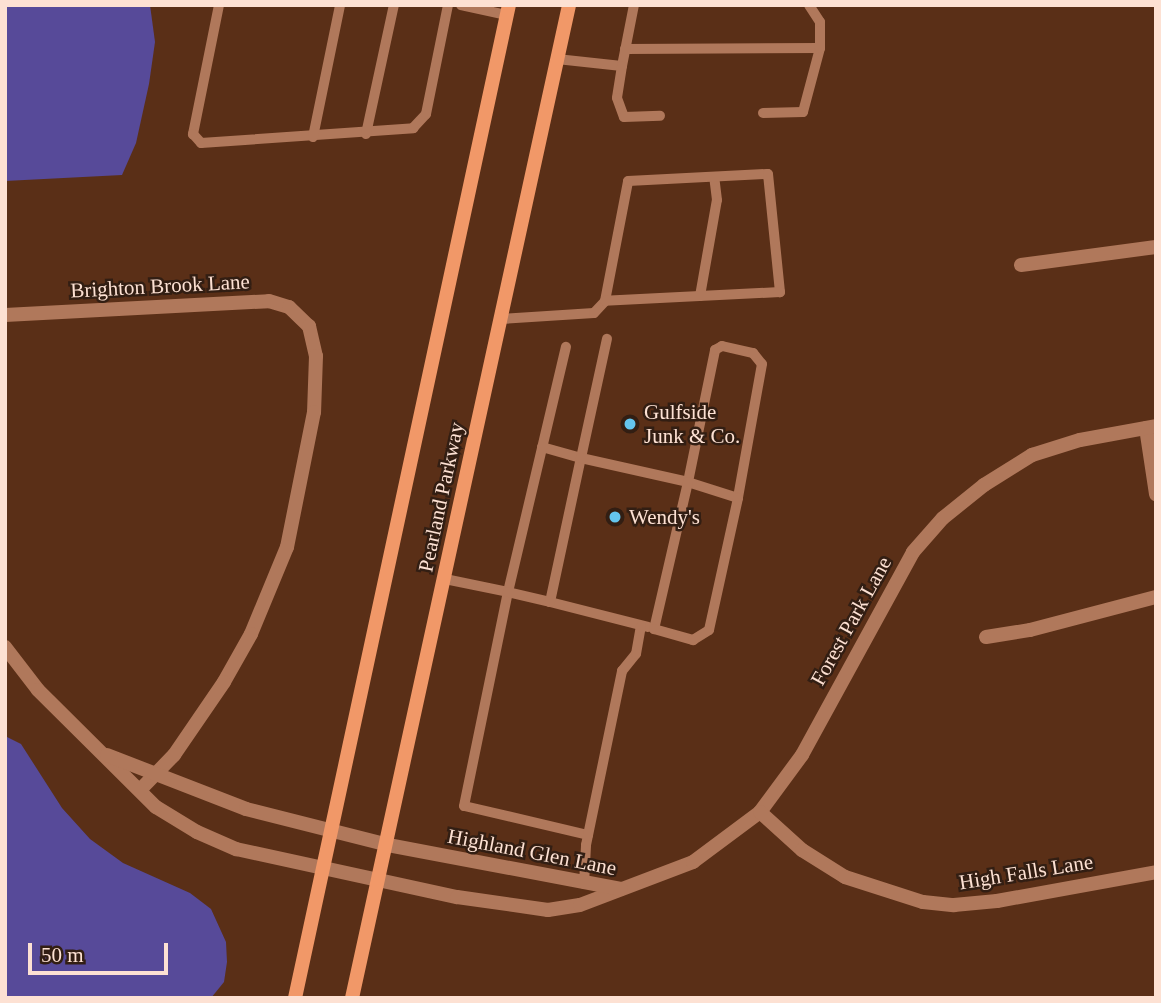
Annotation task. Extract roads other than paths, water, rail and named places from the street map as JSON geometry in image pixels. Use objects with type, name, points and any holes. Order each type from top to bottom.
[{"type":"main road","name":"Pearland Parkway","points":[[352,998],[388,845],[569,5]]},
{"type":"main road","name":"Pearland Parkway","points":[[295,998],[508,10]]},
{"type":"street","points":[[1021,265],[1156,247]]},
{"type":"street","name":"Brighton Brook Lane","points":[[5,315],[269,301],[289,307],[309,326],[316,356],[314,412],[287,547],[251,634],[224,682],[174,755],[155,772]]},
{"type":"street","points":[[1151,427],[1156,494]]},
{"type":"street","name":"Forest Park Lane","points":[[622,889],[693,862],[760,812],[802,755],[913,552],[943,518],[984,485],[1032,455],[1080,440],[1151,427]]},
{"type":"street","points":[[986,637],[1030,631],[1156,597]]},
{"type":"street","name":"Highland Glen Lane","points":[[5,647],[38,690],[140,790],[197,832],[236,849],[325,866],[380,880],[548,910],[580,905],[622,889]]},
{"type":"street","name":"Highland Glen Lane","points":[[103,754],[246,809],[388,845],[584,884],[622,889]]},
{"type":"street","points":[[140,790],[155,772]]},
{"type":"street","name":"High Falls Lane","points":[[760,812],[802,850],[845,877],[923,902],[954,905],[997,901],[1156,872]]},
{"type":"lane","points":[[219,5],[193,134],[201,143],[366,134],[413,128],[426,114],[448,5]]},
{"type":"lane","points":[[313,137],[340,5]]},
{"type":"lane","points":[[366,134],[394,5]]},
{"type":"lane","points":[[461,5],[508,10]]},
{"type":"lane","points":[[634,5],[617,98],[624,117],[660,116]]},
{"type":"lane","points":[[763,113],[803,112],[820,48],[820,22],[809,5]]},
{"type":"lane","points":[[625,49],[820,48]]},
{"type":"lane","points":[[557,59],[622,66]]},
{"type":"lane","points":[[501,319],[594,313],[605,301],[628,181],[768,174],[780,292],[605,301]]},
{"type":"lane","points":[[700,296],[717,200],[714,177]]},
{"type":"lane","points":[[550,602],[607,339]]},
{"type":"lane","points":[[445,579],[550,602],[693,640],[709,629],[762,374],[757,359],[742,349],[722,346],[715,350],[654,629]]},
{"type":"lane","points":[[566,347],[508,592],[464,806],[588,835]]},
{"type":"lane","points":[[542,447],[688,482],[738,498]]},
{"type":"lane","points":[[584,884],[588,835],[622,671],[636,654],[641,626]]},
{"type":"place","name":"Gulfside Junk & Co.","points":[[630,424]]},
{"type":"place","name":"Wendy's","points":[[615,517]]}]
